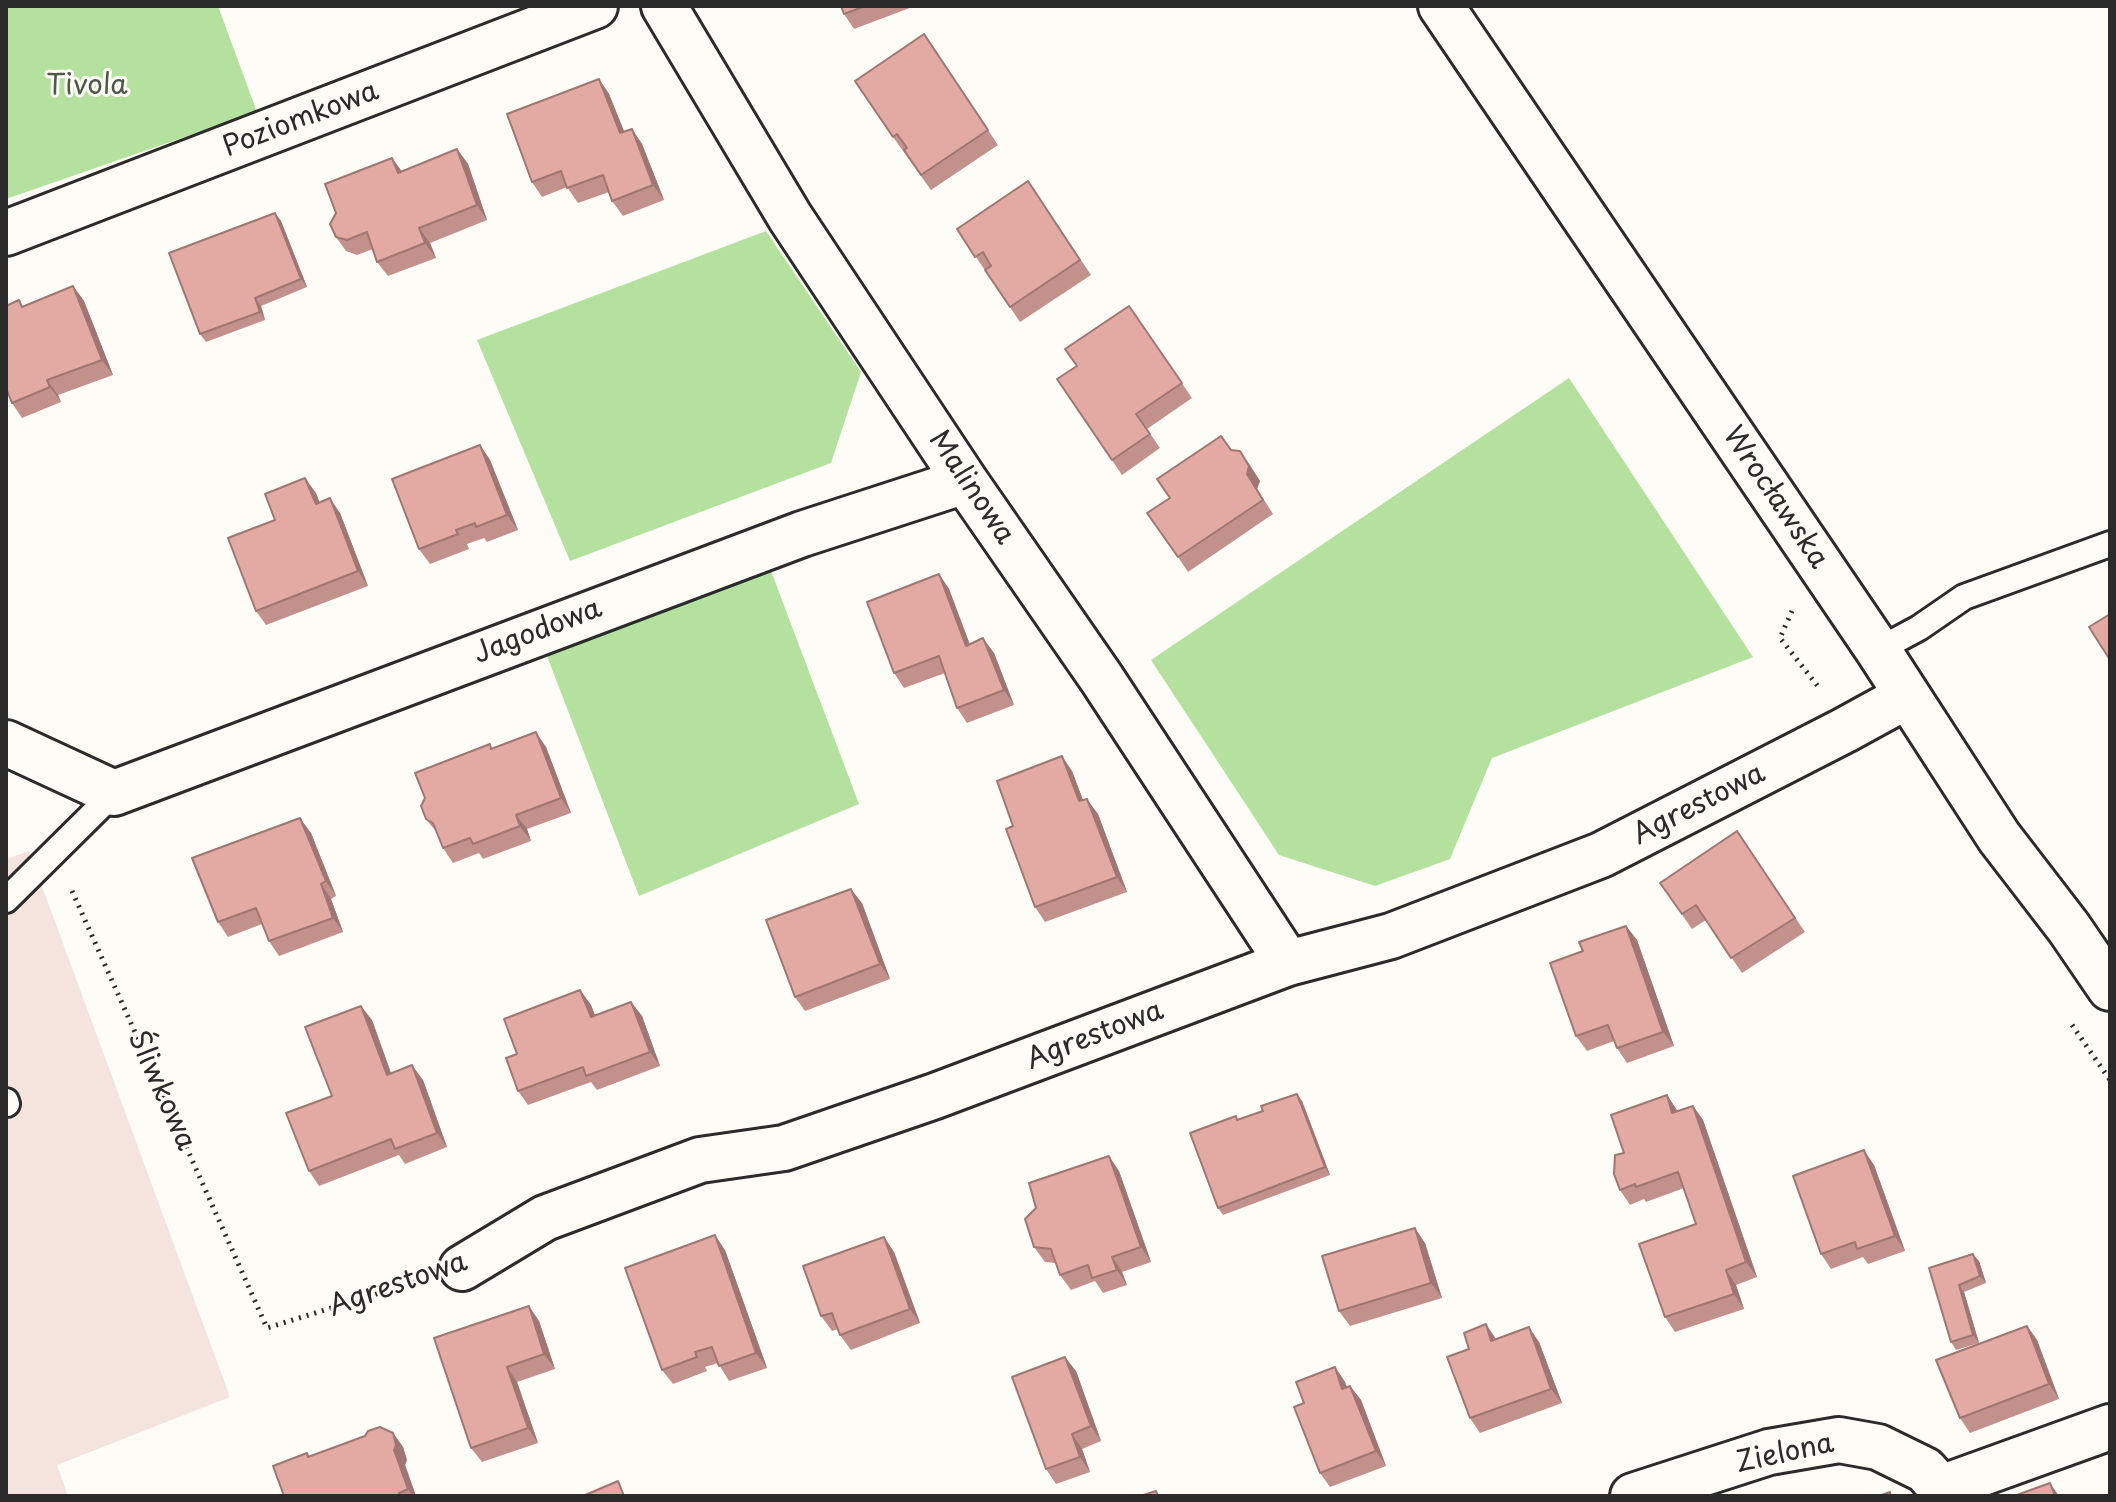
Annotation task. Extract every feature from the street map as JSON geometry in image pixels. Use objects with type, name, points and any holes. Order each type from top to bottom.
[{"type":"street","name":"Poziomkowa","points":[[6,233],[595,6]]},
{"type":"street","name":"Malinowa","points":[[664,6],[790,217],[965,481],[1102,679],[1288,963]]},
{"type":"street","name":"Wrocławska","points":[[1441,6],[1878,650],[1999,837],[2069,928],[2110,988]]},
{"type":"street","name":"Jagodowa","points":[[114,793],[802,534],[965,481]]},
{"type":"street","name":"Agrestowa","points":[[462,1268],[545,1218],[700,1160],[784,1148],[935,1096],[1288,963],[1391,936],[1601,855],[1907,696]]},
{"type":"street","points":[[6,743],[114,793]]},
{"type":"street","name":"Zielona","points":[[1633,1496],[1769,1452],[1839,1440],[1878,1447],[1925,1470],[1942,1492],[2110,1427]]},
{"type":"lane","points":[[1878,650],[1919,628],[1964,597],[2110,544]]},
{"type":"lane","points":[[6,900],[114,793]]},
{"type":"path","name":"Śliwkowa","points":[[51,856],[68,882],[267,1328]]},
{"type":"path","name":"Agrestowa","points":[[267,1328],[462,1268]]},
{"type":"shaded area","points":[[29,851],[230,1397],[57,1465],[68,1496],[6,1496],[6,859]]},
{"type":"green space","name":"Tivola","points":[[6,6],[218,6],[257,112],[6,199]]},
{"type":"green space","points":[[766,231],[861,372],[831,463],[570,561],[477,340]]},
{"type":"green space","points":[[1569,378],[1753,657],[1492,758],[1450,859],[1375,886],[1279,855],[1151,660]]},
{"type":"green space","points":[[771,571],[859,804],[639,896],[547,656]]},
{"type":"building","points":[[841,6],[865,6],[844,14]]},
{"type":"building","points":[[924,34],[988,130],[921,175],[904,150],[907,148],[897,134],[893,137],[855,81]]},
{"type":"building","points":[[599,79],[620,133],[632,129],[653,185],[612,201],[603,175],[567,188],[561,171],[532,182],[507,114]]},
{"type":"building","points":[[457,149],[477,205],[419,228],[425,243],[377,262],[367,232],[347,240],[336,237],[330,224],[336,213],[325,184],[392,158],[398,173]]},
{"type":"building","points":[[1028,181],[1080,260],[1010,307],[985,270],[991,266],[983,252],[975,257],[957,229]]},
{"type":"building","points":[[275,213],[301,279],[255,298],[260,312],[200,334],[169,253]]},
{"type":"building","points":[[73,286],[102,360],[47,380],[50,387],[12,403],[6,388],[6,306],[19,300],[22,307]]},
{"type":"building","points":[[1129,306],[1182,383],[1136,414],[1150,434],[1112,460],[1057,379],[1077,366],[1065,349]]},
{"type":"building","points":[[1221,436],[1231,450],[1240,451],[1249,466],[1247,474],[1263,500],[1178,557],[1147,513],[1170,498],[1157,479]]},
{"type":"building","points":[[480,445],[507,515],[476,527],[475,523],[456,530],[458,534],[419,549],[392,479]]},
{"type":"building","points":[[305,478],[316,504],[330,498],[358,571],[256,611],[228,538],[275,520],[265,494]]},
{"type":"building","points":[[939,574],[966,646],[983,638],[1004,690],[957,708],[939,656],[894,673],[867,602]]},
{"type":"building","points":[[2110,614],[2110,660],[2089,627]]},
{"type":"building","points":[[536,732],[561,798],[516,815],[520,826],[473,844],[470,838],[443,848],[433,823],[426,819],[421,806],[425,798],[415,773],[490,744],[491,749]]},
{"type":"building","points":[[1062,756],[1079,801],[1087,799],[1117,877],[1035,907],[1006,829],[1013,826],[997,781]]},
{"type":"building","points":[[300,818],[326,881],[321,884],[333,918],[269,941],[256,908],[218,922],[192,858]]},
{"type":"building","points":[[1737,831],[1795,918],[1731,958],[1696,905],[1682,914],[1660,883]]},
{"type":"building","points":[[851,889],[880,964],[795,997],[766,920]]},
{"type":"building","points":[[1626,926],[1663,1032],[1617,1048],[1608,1025],[1576,1036],[1550,963],[1583,951],[1579,942]]},
{"type":"building","points":[[580,990],[591,1017],[631,1002],[650,1052],[586,1076],[583,1067],[518,1091],[506,1058],[517,1054],[504,1019]]},
{"type":"building","points":[[361,1006],[387,1075],[412,1065],[437,1133],[395,1149],[391,1139],[309,1171],[286,1113],[332,1096],[305,1027]]},
{"type":"building","points":[[1297,1094],[1325,1167],[1218,1208],[1190,1133],[1236,1116],[1237,1120],[1263,1111],[1261,1106]]},
{"type":"building","points":[[1667,1095],[1672,1113],[1693,1106],[1746,1262],[1726,1270],[1734,1294],[1665,1317],[1639,1244],[1696,1224],[1678,1172],[1620,1190],[1614,1174],[1615,1155],[1624,1153],[1611,1115]]},
{"type":"building","points":[[1864,1150],[1895,1236],[1857,1249],[1855,1242],[1821,1254],[1793,1176]]},
{"type":"building","points":[[1109,1156],[1141,1247],[1112,1257],[1117,1270],[1092,1278],[1088,1265],[1060,1275],[1051,1249],[1034,1247],[1025,1219],[1036,1208],[1029,1183]]},
{"type":"building","points":[[1415,1228],[1431,1283],[1339,1311],[1322,1256]]},
{"type":"building","points":[[715,1235],[756,1353],[719,1366],[712,1347],[695,1352],[697,1357],[662,1370],[625,1268]]},
{"type":"building","points":[[884,1237],[910,1309],[840,1335],[832,1313],[821,1316],[803,1266]]},
{"type":"building","points":[[1973,1254],[1980,1276],[1959,1285],[1973,1335],[1951,1342],[1929,1268]]},
{"type":"building","points":[[529,1306],[544,1354],[507,1367],[528,1428],[471,1448],[434,1338]]},
{"type":"building","points":[[1486,1324],[1491,1341],[1529,1327],[1551,1389],[1470,1418],[1447,1357],[1469,1349],[1464,1333]]},
{"type":"building","points":[[2027,1326],[2049,1384],[1960,1418],[1936,1360]]},
{"type":"building","points":[[1065,1357],[1091,1426],[1072,1434],[1080,1457],[1046,1469],[1012,1377]]},
{"type":"building","points":[[1335,1367],[1342,1389],[1350,1386],[1376,1451],[1320,1473],[1294,1407],[1304,1403],[1296,1382]]},
{"type":"building","points":[[380,1427],[393,1433],[394,1450],[408,1489],[398,1496],[284,1496],[273,1466],[307,1453],[308,1457],[365,1436],[368,1431]]},
{"type":"building","points":[[618,1481],[624,1496],[583,1496]]},
{"type":"building","points":[[2050,1483],[2055,1496],[2014,1496]]},
{"type":"building","points":[[1156,1491],[1158,1496],[1140,1496]]}]
